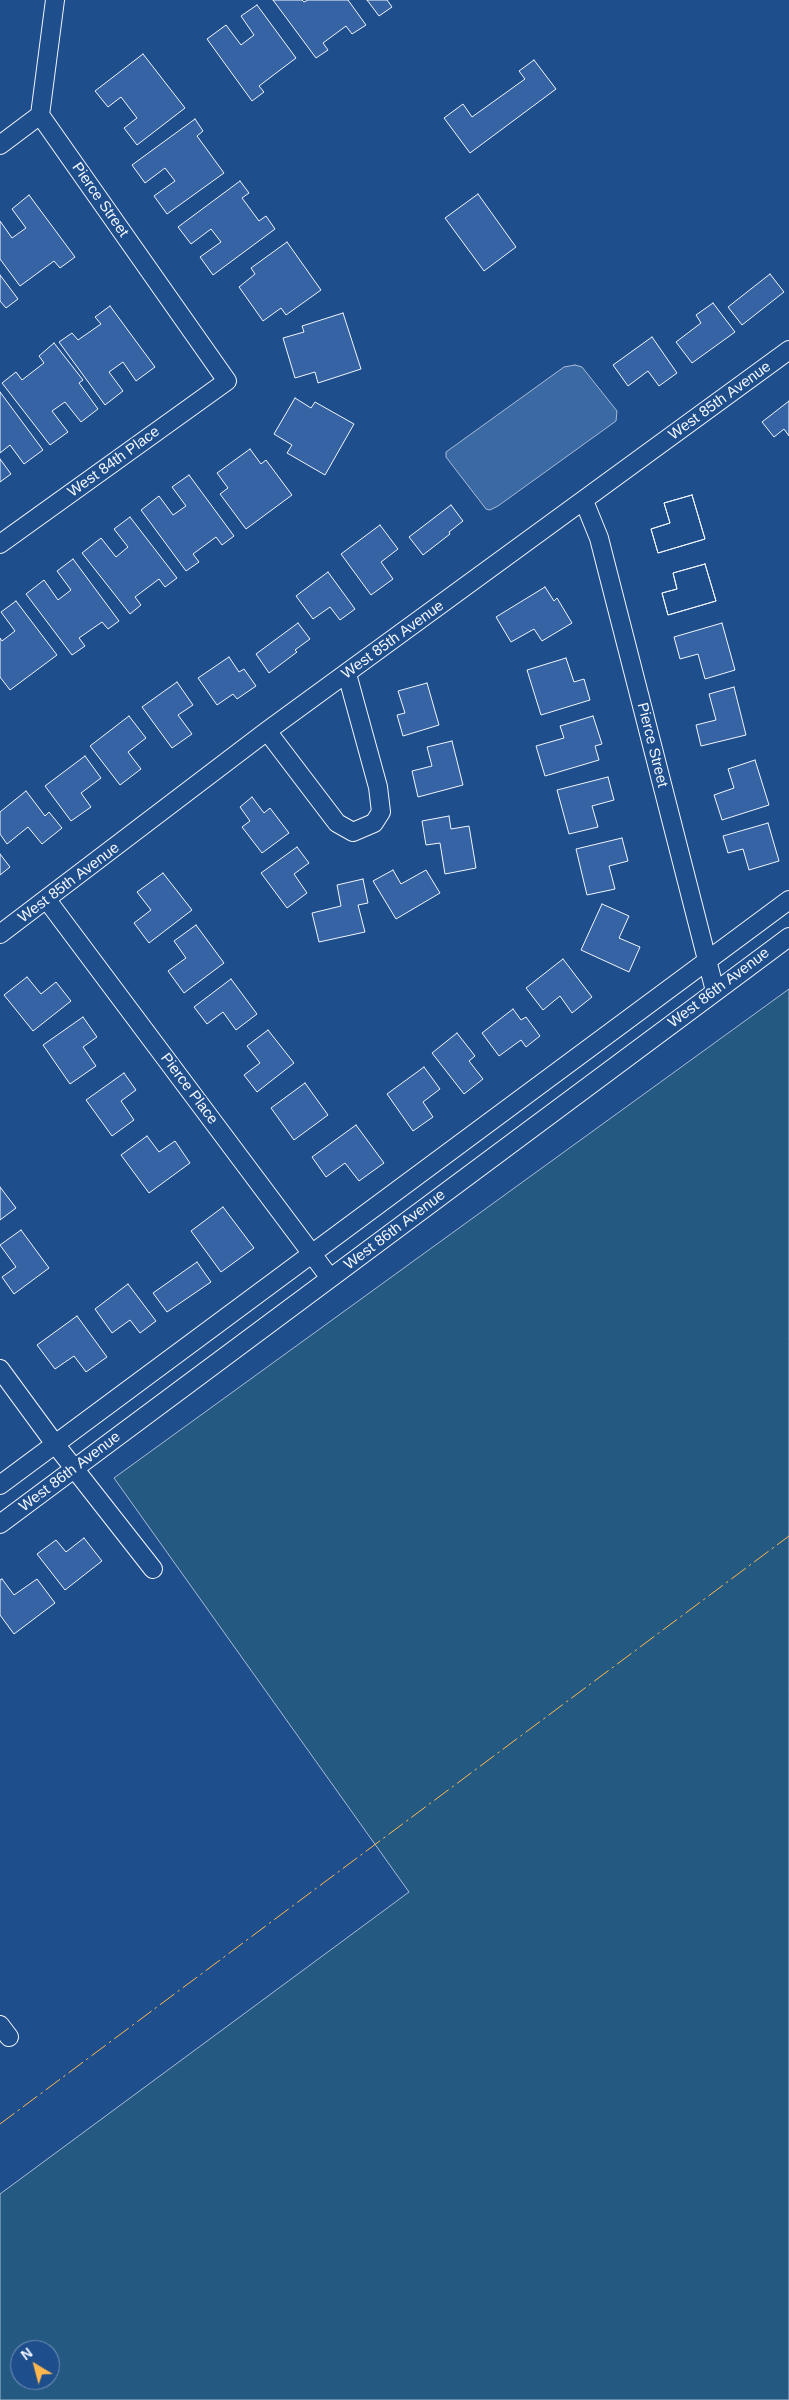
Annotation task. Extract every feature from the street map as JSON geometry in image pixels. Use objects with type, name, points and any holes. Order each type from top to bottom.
[{"type":"street","points":[[0,145],[40,116],[55,0]]},
{"type":"street","name":"Pierce Street","points":[[40,116],[227,381]]},
{"type":"street","name":"West 85th Avenue","points":[[0,934],[268,731],[789,350]]},
{"type":"street","name":"West 84th Place","points":[[0,544],[227,381]]},
{"type":"street","name":"Pierce Street","points":[[584,501],[599,538],[716,991]]},
{"type":"street","points":[[268,731],[336,823],[353,832],[374,823],[381,812],[378,787],[347,674]]},
{"type":"street","name":"Pierce Place","points":[[47,900],[330,1278]]},
{"type":"street","name":"West 86th Avenue","points":[[0,1485],[789,900]]},
{"type":"street","name":"West 86th Avenue","points":[[0,1524],[789,937]]},
{"type":"street","points":[[0,1370],[55,1444],[153,1569]]},
{"type":"shaded area","points":[[575,365],[582,367],[617,411],[616,421],[498,506],[490,510],[486,509],[446,457],[446,452],[564,367]]},
{"type":"shaded area","points":[[789,989],[789,2400],[0,2400],[0,2194],[409,1892],[114,1478]]},
{"type":"building","points":[[273,0],[302,0],[304,2],[308,0],[348,0],[366,25],[352,34],[346,26],[323,43],[328,50],[316,58]]},
{"type":"building","points":[[367,0],[387,0],[392,7],[379,16]]},
{"type":"building","points":[[257,5],[296,58],[259,86],[264,92],[252,101],[207,39],[226,25],[241,45],[254,35],[241,16]]},
{"type":"building","points":[[143,54],[185,108],[137,145],[124,128],[137,118],[121,97],[108,107],[95,91]]},
{"type":"building","points":[[534,60],[556,89],[470,153],[444,118],[463,104],[472,117],[525,79],[519,71]]},
{"type":"building","points":[[195,119],[203,131],[197,136],[224,173],[167,214],[154,196],[175,181],[165,168],[145,183],[132,165]]},
{"type":"building","points":[[240,181],[249,193],[242,198],[259,221],[266,216],[275,229],[213,275],[200,257],[221,242],[211,229],[191,244],[178,227]]},
{"type":"building","points":[[478,194],[516,247],[484,271],[445,218]]},
{"type":"building","points":[[29,195],[75,257],[60,268],[54,261],[20,286],[0,259],[0,221],[12,238],[26,228],[12,209]]},
{"type":"building","points":[[287,242],[321,290],[286,315],[281,308],[263,321],[239,287],[255,274],[251,268]]},
{"type":"building","points":[[770,274],[784,292],[742,325],[728,307]]},
{"type":"building","points":[[0,275],[18,299],[6,308],[0,301]]},
{"type":"building","points":[[713,303],[735,332],[692,363],[676,342],[701,323],[696,315]]},
{"type":"building","points":[[110,306],[155,367],[136,381],[123,362],[109,372],[123,391],[105,405],[59,342],[72,333],[78,340],[101,324],[95,317]]},
{"type":"building","points":[[343,313],[361,369],[318,383],[315,372],[295,378],[283,338],[304,332],[302,326]]},
{"type":"building","points":[[652,337],[677,373],[659,386],[648,371],[628,386],[613,365]]},
{"type":"building","points":[[54,343],[83,380],[79,383],[98,409],[81,422],[65,402],[52,411],[68,432],[50,445],[2,383],[16,372],[22,380],[44,363],[39,356]]},
{"type":"building","points":[[0,392],[43,450],[24,464],[10,445],[0,453]]},
{"type":"building","points":[[295,398],[311,408],[315,402],[354,424],[325,475],[287,453],[292,445],[274,434]]},
{"type":"building","points":[[789,401],[789,436],[784,429],[774,437],[762,422]]},
{"type":"building","points":[[250,449],[261,464],[266,460],[292,495],[246,529],[220,494],[228,488],[217,473]]},
{"type":"building","points":[[0,459],[11,474],[0,482]]},
{"type":"building","points":[[189,475],[234,536],[222,545],[216,537],[193,554],[199,562],[186,571],[141,510],[159,496],[173,515],[186,506],[172,487]]},
{"type":"building","points":[[692,495],[705,539],[658,553],[651,529],[670,523],[664,503]]},
{"type":"building","points":[[692,495],[705,539],[658,553],[651,529],[670,523],[664,503]]},
{"type":"building","points":[[451,505],[463,521],[423,555],[409,537]]},
{"type":"building","points":[[130,517],[177,578],[165,587],[159,579],[135,597],[141,605],[130,614],[82,553],[101,538],[116,557],[128,547],[114,529]]},
{"type":"building","points":[[380,525],[398,549],[381,562],[393,579],[371,595],[341,554]]},
{"type":"building","points":[[73,559],[119,621],[108,629],[102,622],[79,638],[85,646],[72,655],[26,594],[44,580],[58,600],[71,590],[57,571]]},
{"type":"building","points":[[705,564],[716,601],[668,615],[662,593],[677,589],[673,573]]},
{"type":"building","points":[[705,564],[716,601],[668,615],[662,593],[677,589],[673,573]]},
{"type":"building","points":[[328,572],[355,609],[340,620],[330,607],[313,619],[296,596]]},
{"type":"building","points":[[545,587],[554,601],[557,598],[572,623],[542,641],[534,629],[511,642],[496,617]]},
{"type":"building","points":[[16,601],[57,655],[10,690],[0,677],[0,638],[2,641],[15,631],[1,612]]},
{"type":"building","points":[[298,623],[310,639],[295,650],[297,652],[269,673],[256,654]]},
{"type":"building","points":[[722,623],[735,670],[705,679],[698,654],[680,659],[674,637]]},
{"type":"building","points":[[229,657],[239,672],[244,669],[256,686],[237,699],[233,694],[217,705],[198,678]]},
{"type":"building","points":[[566,658],[574,682],[584,679],[590,700],[541,715],[527,670]]},
{"type":"building","points":[[177,682],[193,705],[178,715],[192,734],[172,748],[142,707]]},
{"type":"building","points":[[427,683],[439,725],[403,736],[397,715],[405,713],[398,691]]},
{"type":"building","points":[[734,687],[746,735],[701,746],[696,725],[716,720],[709,694]]},
{"type":"building","points":[[129,716],[146,738],[128,752],[141,769],[120,785],[90,746]]},
{"type":"building","points":[[593,716],[602,744],[595,746],[599,760],[545,776],[536,746],[564,738],[560,726]]},
{"type":"building","points":[[452,741],[463,785],[418,797],[412,771],[432,766],[427,747]]},
{"type":"building","points":[[85,756],[101,778],[81,793],[91,807],[71,821],[45,786]]},
{"type":"building","points":[[755,760],[769,805],[722,820],[714,795],[734,788],[728,769]]},
{"type":"building","points":[[608,777],[614,800],[592,806],[598,827],[569,834],[557,790]]},
{"type":"building","points":[[26,791],[45,816],[49,812],[62,828],[42,844],[28,827],[7,844],[0,834],[0,812]]},
{"type":"building","points":[[252,797],[264,813],[270,808],[289,833],[262,853],[242,827],[250,821],[240,807]]},
{"type":"building","points":[[449,816],[451,829],[469,826],[476,868],[445,874],[440,843],[426,845],[422,821]]},
{"type":"building","points":[[768,823],[779,861],[749,870],[743,849],[728,853],[723,836]]},
{"type":"building","points":[[622,838],[628,861],[609,866],[615,889],[587,895],[576,849]]},
{"type":"building","points":[[297,847],[309,863],[294,874],[307,893],[287,908],[261,873]]},
{"type":"building","points":[[0,854],[10,867],[0,875]]},
{"type":"building","points":[[393,870],[401,884],[426,870],[440,893],[396,919],[373,881]]},
{"type":"building","points":[[163,873],[192,910],[149,943],[134,923],[151,910],[137,892]]},
{"type":"building","points":[[363,879],[368,903],[358,905],[365,932],[319,942],[312,913],[341,906],[337,885]]},
{"type":"building","points":[[602,904],[629,916],[619,938],[640,947],[629,972],[581,950]]},
{"type":"building","points":[[196,925],[224,963],[184,993],[168,971],[186,958],[174,941]]},
{"type":"building","points":[[563,959],[592,997],[572,1013],[560,996],[543,1010],[526,988]]},
{"type":"building","points":[[27,977],[41,994],[56,982],[71,1001],[33,1031],[4,995]]},
{"type":"building","points":[[231,979],[257,1014],[236,1030],[223,1012],[207,1024],[194,1007]]},
{"type":"building","points":[[513,1009],[521,1020],[526,1017],[540,1036],[526,1047],[521,1040],[499,1056],[482,1033]]},
{"type":"building","points":[[83,1017],[97,1037],[83,1047],[96,1066],[70,1084],[43,1045]]},
{"type":"building","points":[[268,1030],[294,1063],[257,1092],[244,1075],[260,1063],[247,1046]]},
{"type":"building","points":[[457,1033],[475,1056],[469,1061],[483,1079],[464,1094],[432,1053]]},
{"type":"building","points":[[424,1067],[440,1089],[423,1102],[433,1117],[413,1131],[387,1094]]},
{"type":"building","points":[[124,1073],[136,1090],[121,1101],[134,1120],[112,1136],[86,1100]]},
{"type":"building","points":[[305,1083],[328,1115],[294,1140],[271,1108]]},
{"type":"building","points":[[356,1125],[384,1163],[359,1181],[345,1163],[326,1177],[312,1157]]},
{"type":"building","points":[[147,1136],[159,1152],[175,1141],[190,1163],[149,1193],[121,1155]]},
{"type":"building","points":[[0,1187],[16,1208],[0,1220]]},
{"type":"building","points":[[223,1207],[254,1248],[221,1272],[191,1231]]},
{"type":"building","points":[[21,1230],[49,1268],[14,1294],[2,1277],[16,1267],[0,1245]]},
{"type":"building","points":[[197,1262],[211,1282],[167,1312],[153,1293]]},
{"type":"building","points":[[128,1284],[156,1321],[140,1333],[130,1320],[112,1333],[95,1309]]},
{"type":"building","points":[[77,1316],[107,1357],[86,1372],[74,1356],[55,1369],[37,1345]]},
{"type":"building","points":[[84,1538],[102,1561],[65,1590],[37,1554],[56,1540],[66,1552]]},
{"type":"building","points":[[2,1579],[14,1595],[37,1579],[55,1603],[14,1634],[0,1615],[0,1580]]},
{"type":"power","points":[[0,2124],[789,1536]]}]
